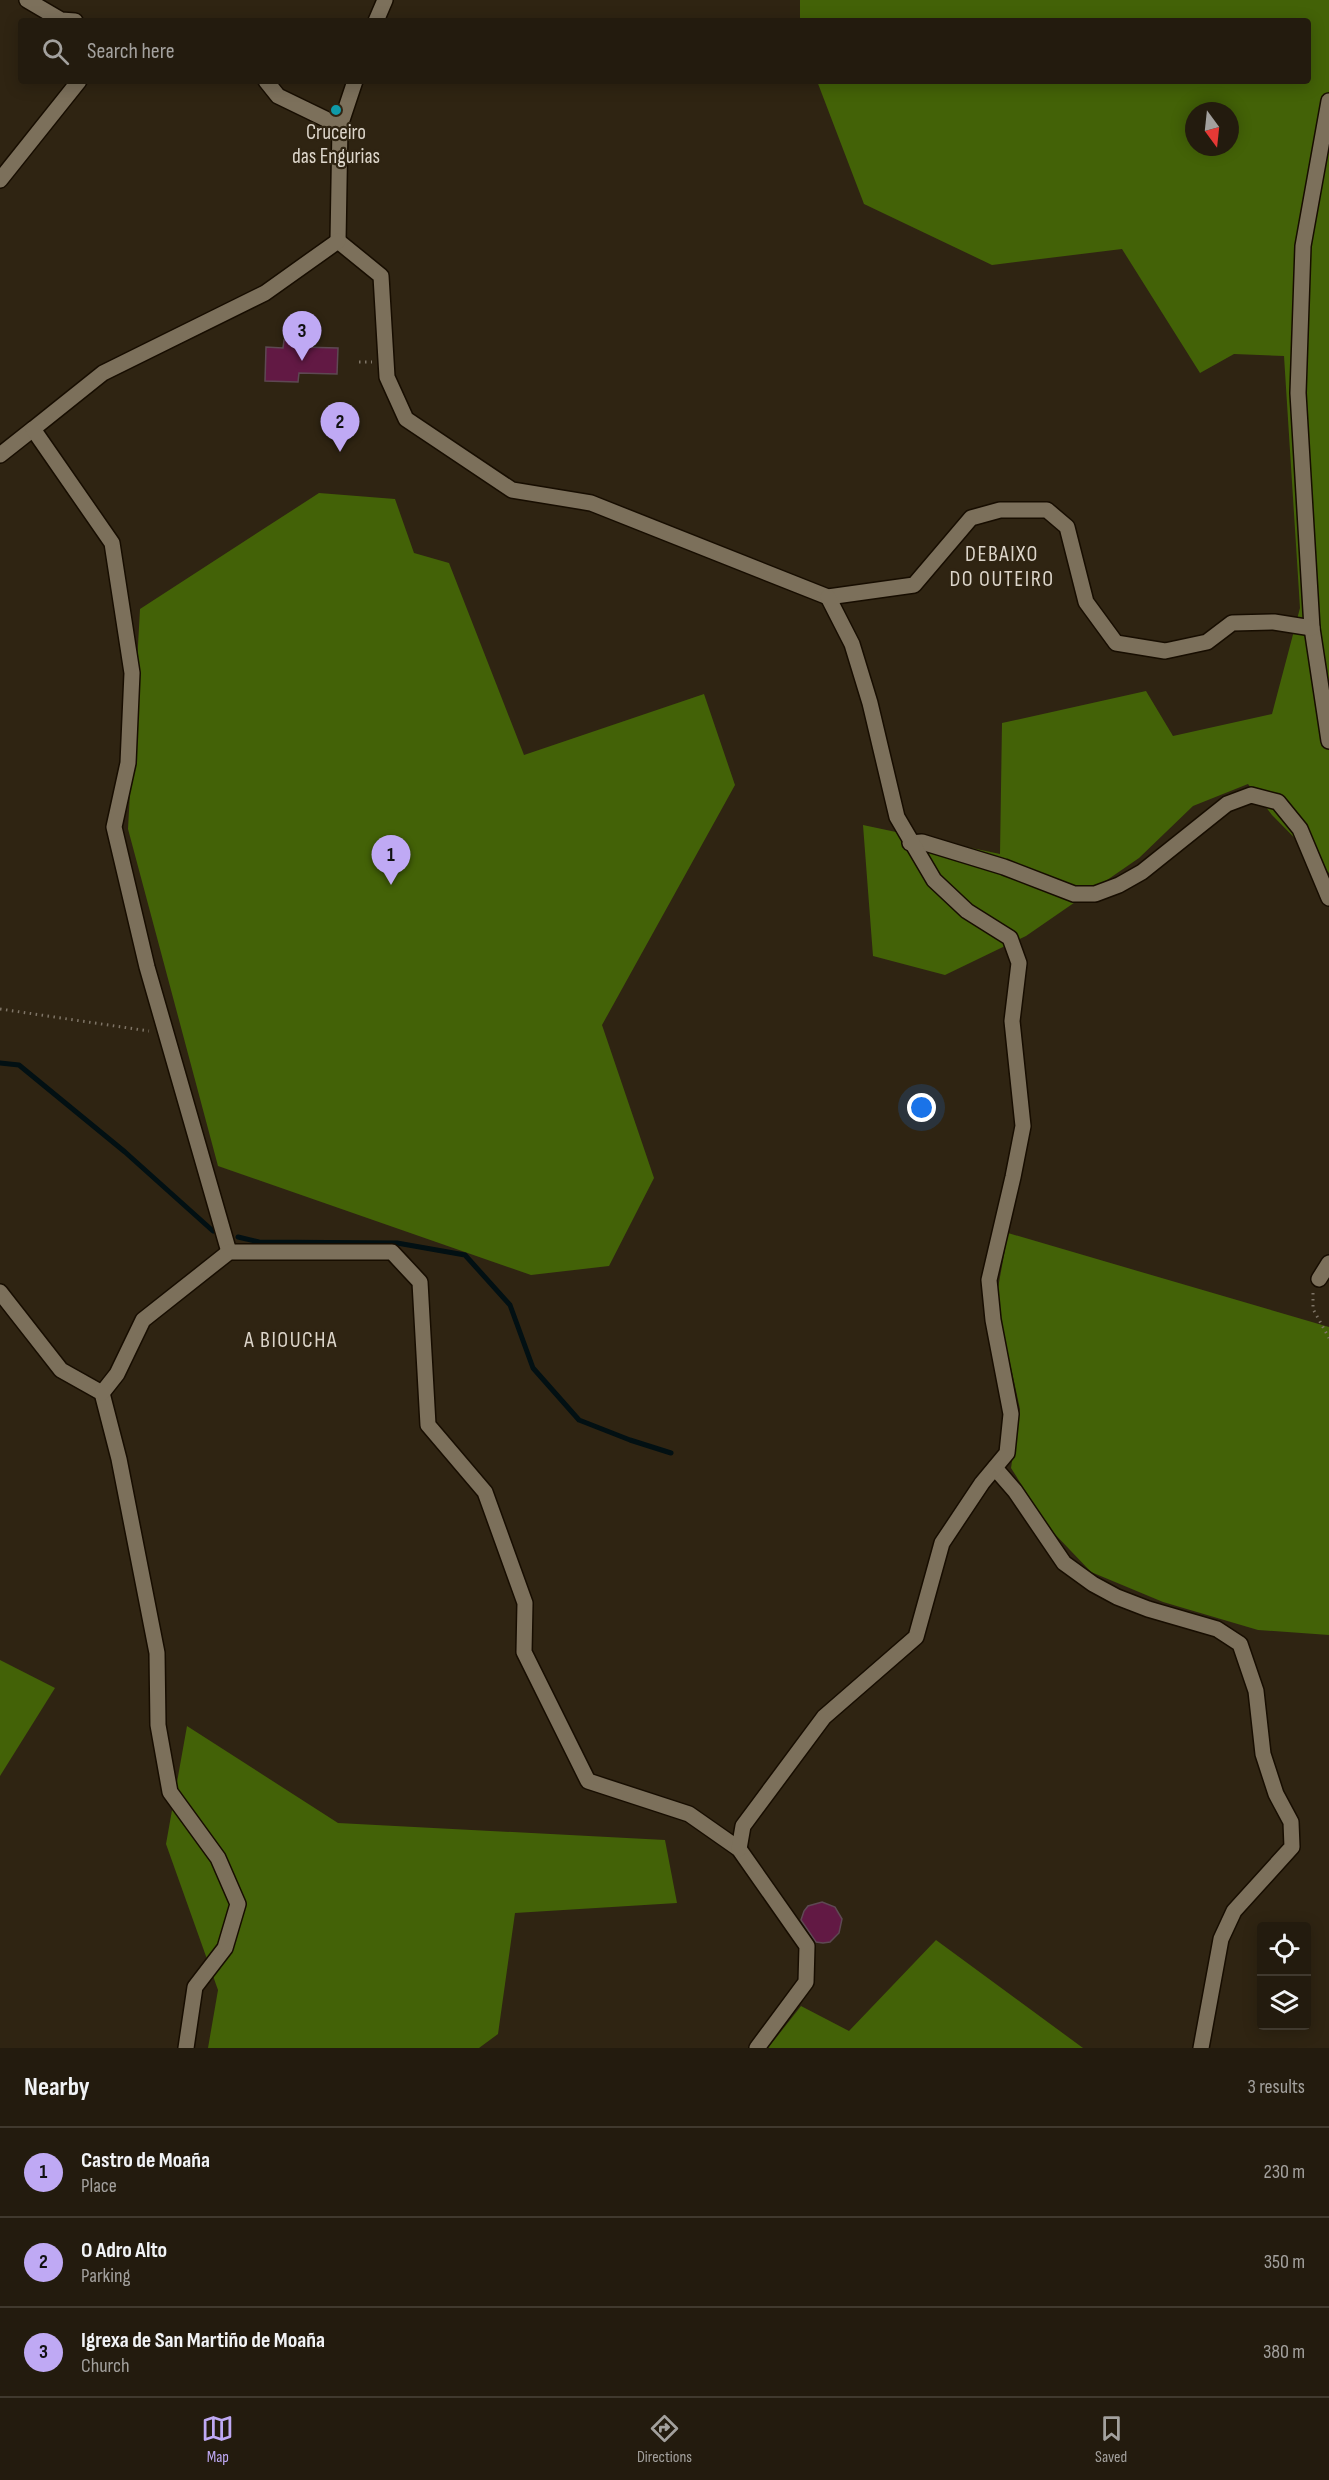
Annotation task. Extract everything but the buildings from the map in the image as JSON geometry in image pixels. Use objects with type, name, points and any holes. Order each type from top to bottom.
[{"type":"street","points":[[27,0],[58,18]]},
{"type":"street","points":[[377,18],[385,0]]},
{"type":"street","points":[[0,180],[77,84]]},
{"type":"street","points":[[268,84],[278,96],[340,126]]},
{"type":"street","points":[[338,242],[340,126],[354,84]]},
{"type":"street","points":[[1329,101],[1303,246],[1298,381],[1312,628],[1329,741]]},
{"type":"street","points":[[338,242],[381,276],[387,377],[402,422],[443,450],[512,490],[591,502],[828,597],[914,585],[971,518],[1000,510],[1047,510],[1067,527],[1086,602],[1116,643],[1165,651],[1207,642],[1232,623],[1274,621],[1312,628]]},
{"type":"street","points":[[0,455],[104,373],[265,293],[338,242]]},
{"type":"street","points":[[33,429],[112,543],[132,673],[128,763],[114,827],[147,967],[229,1252]]},
{"type":"street","points":[[739,1849],[743,1826],[824,1717],[915,1637],[942,1543],[981,1483],[1008,1453],[1011,1414],[993,1320],[989,1280],[1023,1126],[1012,1021],[1019,963],[1010,938],[968,911],[934,880],[910,843],[897,817],[870,703],[852,644],[828,597]]},
{"type":"street","points":[[910,843],[922,842],[1004,867],[1074,894],[1095,894],[1119,885],[1142,872],[1227,804],[1251,795],[1278,802],[1300,829],[1329,898]]},
{"type":"street","points":[[102,1393],[117,1374],[143,1320],[229,1252],[392,1252],[420,1282],[428,1425],[485,1492],[525,1604],[524,1652],[588,1781],[689,1814],[739,1849],[807,1946],[806,1982],[757,2048]]},
{"type":"street","points":[[1319,1279],[1329,1263]]},
{"type":"street","points":[[0,1292],[61,1371],[102,1393],[119,1459],[158,1653],[158,1725],[170,1792],[218,1858],[238,1904],[225,1948],[195,1987],[186,2048]]},
{"type":"street","points":[[995,1468],[1015,1491],[1064,1563],[1093,1584],[1117,1597],[1217,1629],[1240,1644],[1251,1672],[1256,1691],[1263,1754],[1276,1794],[1291,1822],[1292,1847],[1234,1911],[1221,1939],[1201,2048]]},
{"type":"path","points":[[0,1009],[166,1034]]},
{"type":"path","points":[[1319,1279],[1313,1294],[1313,1309],[1329,1338]]},
{"type":"green space","points":[[800,0],[1329,0],[1329,873],[1272,815],[1248,784],[1193,806],[1139,858],[1026,936],[945,975],[873,956],[863,825],[1000,854],[1002,723],[1146,691],[1173,736],[1272,714],[1300,608],[1284,356],[1234,354],[1200,373],[1122,249],[992,265],[864,204],[818,84],[1311,84],[1311,18],[800,18]]},
{"type":"green space","points":[[319,493],[395,499],[414,553],[449,563],[524,755],[704,694],[735,785],[602,1025],[654,1178],[609,1266],[531,1275],[218,1166],[128,829],[140,609]]},
{"type":"green space","points":[[1008,1233],[1329,1327],[1329,1635],[1258,1630],[1163,1602],[1091,1572],[1049,1528],[1011,1468],[1020,1409],[996,1299]]},
{"type":"green space","points":[[0,1660],[55,1688],[0,1776]]},
{"type":"green space","points":[[187,1726],[338,1823],[665,1840],[677,1903],[515,1913],[498,2034],[479,2048],[208,2048],[218,1990],[166,1844]]},
{"type":"green space","points":[[936,1940],[1083,2048],[768,2048],[801,2006],[849,2031]]},
{"type":"waterway","points":[[0,1063],[19,1065],[125,1152],[213,1231]]},
{"type":"waterway","points":[[238,1237],[259,1242],[397,1243],[465,1255],[510,1305],[533,1368],[579,1420],[671,1453]]},
{"type":"place","name":"Cruceiro das Engurias","points":[[336,110]]},
{"type":"place","name":"Igrexa de San Martiño de Moaña","points":[[302,361]]},
{"type":"place","name":"O Adro Alto","points":[[340,452]]},
{"type":"place","name":"Castro de Moaña","points":[[391,885]]},
{"type":"district","name":"DEBAIXO DO OUTEIRO","points":[[1002,566]]},
{"type":"district","name":"A BIOUCHA","points":[[291,1340]]}]
